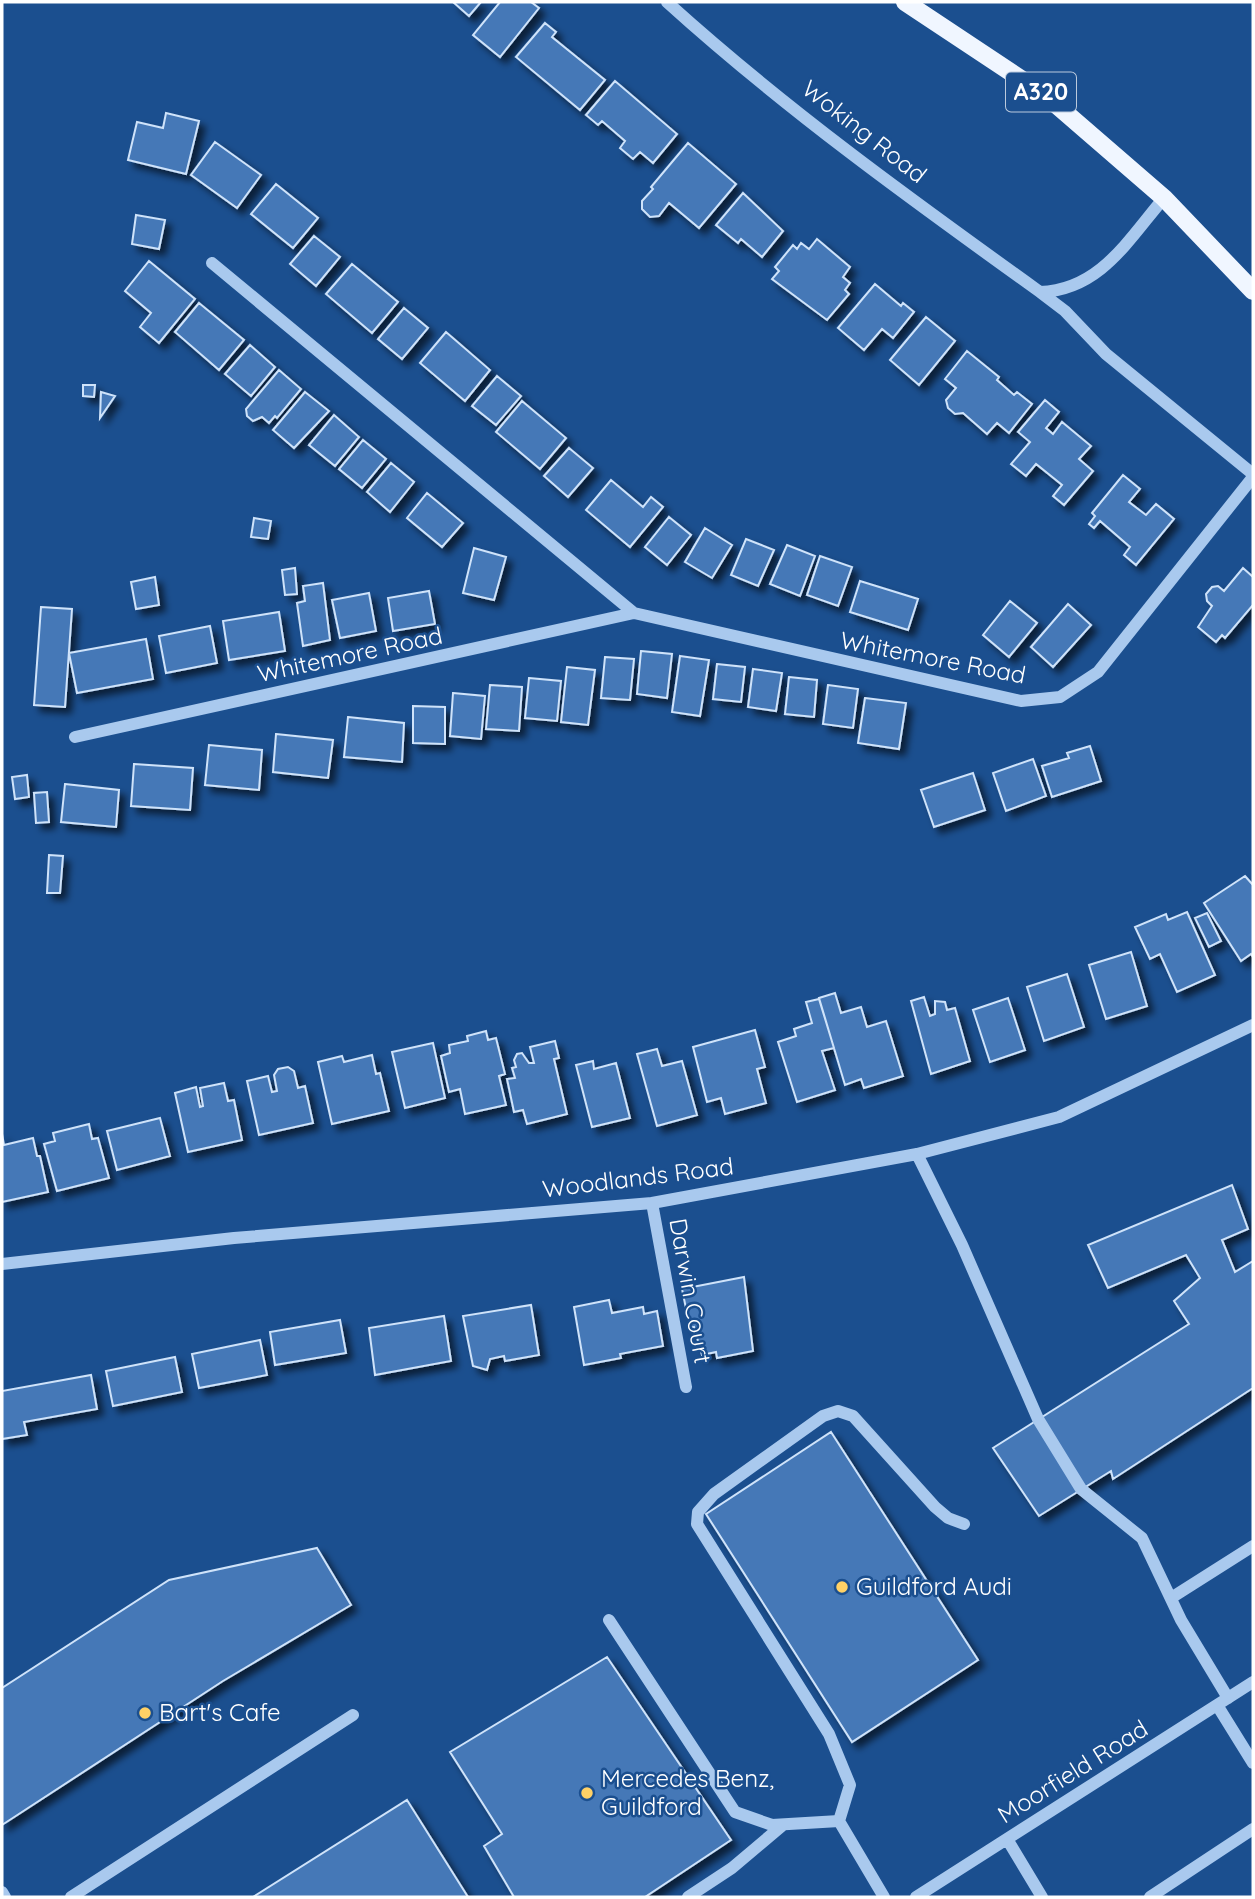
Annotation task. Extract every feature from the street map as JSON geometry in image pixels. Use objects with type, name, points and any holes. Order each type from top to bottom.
[{"type":"main road","name":"A320","points":[[905,2],[1045,95],[1164,198],[1253,291]]},
{"type":"street","name":"Woking Road","points":[[667,2],[718,48],[875,174],[1065,311],[1106,354],[1253,475]]},
{"type":"street","points":[[1040,292],[1063,291],[1085,282],[1110,262],[1164,198]]},
{"type":"street","name":"Whitemore Road","points":[[212,263],[634,613]]},
{"type":"street","name":"Whitemore Road","points":[[75,737],[634,613],[1021,701],[1060,696],[1098,672],[1253,475]]},
{"type":"street","name":"Woodlands Road","points":[[2,1264],[220,1240],[652,1203],[917,1154],[1059,1117],[1253,1025]]},
{"type":"street","points":[[917,1154],[962,1245],[1038,1419],[1081,1489],[1142,1538],[1253,1763]]},
{"type":"street","name":"Darwin Court","points":[[652,1203],[686,1387]]},
{"type":"street","points":[[884,1897],[839,1821],[850,1785],[829,1734],[697,1524],[698,1512],[713,1494],[823,1416],[838,1411],[853,1416],[935,1507],[948,1518],[964,1524]]},
{"type":"street","points":[[1171,1598],[1253,1546]]},
{"type":"street","points":[[609,1620],[735,1812],[772,1825],[839,1821]]},
{"type":"street","name":"Moorfield Road","points":[[924,1895],[1253,1682]]},
{"type":"street","points":[[71,1897],[353,1715]]},
{"type":"street","points":[[688,1897],[732,1868],[783,1825]]},
{"type":"street","points":[[1150,1897],[1253,1829]]},
{"type":"street","points":[[1007,1839],[1042,1897]]},
{"type":"street","points":[[2,1892],[5,1897]]},
{"type":"building","points":[[453,2],[481,2],[469,16]]},
{"type":"building","points":[[500,2],[531,2],[539,8],[500,57],[473,35]]},
{"type":"building","points":[[545,23],[556,32],[552,37],[605,80],[580,110],[516,57]]},
{"type":"building","points":[[615,81],[677,134],[653,163],[640,152],[633,159],[620,148],[625,141],[602,121],[598,125],[586,115]]},
{"type":"building","points":[[166,113],[199,121],[186,174],[128,160],[137,122],[163,128]]},
{"type":"building","points":[[215,142],[261,175],[237,208],[191,175]]},
{"type":"building","points":[[688,143],[736,184],[699,228],[669,203],[659,216],[650,217],[642,209],[642,201],[653,189],[651,187]]},
{"type":"building","points":[[276,184],[318,218],[293,248],[251,214]]},
{"type":"building","points":[[743,193],[783,231],[762,257],[741,239],[738,243],[716,225]]},
{"type":"building","points":[[136,215],[165,220],[159,249],[132,244]]},
{"type":"building","points":[[314,236],[340,257],[316,286],[290,264]]},
{"type":"building","points":[[817,239],[850,267],[843,277],[850,283],[845,290],[849,294],[827,320],[772,279],[779,271],[775,267],[793,245],[797,249],[801,243],[809,249]]},
{"type":"building","points":[[149,261],[195,299],[159,343],[140,327],[151,313],[125,291]]},
{"type":"building","points":[[352,264],[398,302],[372,333],[326,294]]},
{"type":"building","points":[[875,284],[901,306],[903,303],[914,312],[893,338],[882,329],[864,350],[838,328]]},
{"type":"building","points":[[199,303],[244,340],[219,370],[175,332]]},
{"type":"building","points":[[404,308],[428,328],[402,359],[378,339]]},
{"type":"building","points":[[926,317],[955,341],[919,385],[890,360]]},
{"type":"building","points":[[446,332],[490,370],[465,401],[420,363]]},
{"type":"building","points":[[250,345],[275,367],[251,396],[225,374]]},
{"type":"building","points":[[967,351],[999,377],[997,380],[1014,395],[1017,392],[1032,404],[1009,433],[997,423],[987,434],[963,413],[955,414],[948,408],[946,400],[956,388],[945,379]]},
{"type":"building","points":[[279,370],[301,389],[277,418],[275,416],[269,423],[262,417],[253,421],[247,416],[246,409]]},
{"type":"building","points":[[497,376],[521,396],[496,425],[472,406]]},
{"type":"building","points":[[83,385],[95,385],[94,397],[83,396]]},
{"type":"building","points":[[101,392],[115,396],[100,418]]},
{"type":"building","points":[[305,392],[329,411],[294,448],[273,430]]},
{"type":"building","points":[[1045,400],[1059,412],[1046,428],[1053,434],[1062,422],[1091,446],[1079,459],[1093,471],[1064,505],[1053,496],[1062,485],[1036,464],[1026,476],[1011,464],[1030,442],[1018,432]]},
{"type":"building","points":[[522,401],[566,438],[540,469],[496,432]]},
{"type":"building","points":[[334,415],[359,437],[335,466],[309,445]]},
{"type":"building","points":[[363,440],[386,459],[362,488],[339,469]]},
{"type":"building","points":[[569,448],[593,468],[568,497],[544,476]]},
{"type":"building","points":[[391,463],[414,482],[390,512],[367,492]]},
{"type":"building","points":[[1123,475],[1140,489],[1129,502],[1146,515],[1156,504],[1174,519],[1136,565],[1124,555],[1130,547],[1100,521],[1094,528],[1089,524],[1095,516],[1092,513]]},
{"type":"building","points":[[611,480],[643,507],[651,497],[663,507],[630,547],[586,510]]},
{"type":"building","points":[[427,493],[463,523],[442,547],[407,518]]},
{"type":"building","points":[[669,517],[691,535],[667,565],[645,547]]},
{"type":"building","points":[[254,518],[271,521],[268,539],[251,537]]},
{"type":"building","points":[[705,528],[732,545],[712,578],[685,562]]},
{"type":"building","points":[[746,539],[774,550],[758,586],[731,575]]},
{"type":"building","points":[[787,545],[815,556],[800,596],[770,584]]},
{"type":"building","points":[[474,548],[506,557],[494,600],[463,593]]},
{"type":"building","points":[[820,556],[852,567],[838,606],[807,595]]},
{"type":"building","points":[[295,568],[297,594],[285,595],[282,570]]},
{"type":"building","points":[[1243,568],[1253,577],[1253,605],[1225,638],[1222,635],[1216,642],[1198,627],[1212,606],[1207,601],[1206,594],[1212,587],[1218,586],[1224,591]]},
{"type":"building","points":[[155,577],[159,605],[136,609],[131,582]]},
{"type":"building","points":[[860,581],[918,599],[908,630],[850,612]]},
{"type":"building","points":[[323,583],[330,640],[303,646],[297,603],[305,601],[303,586]]},
{"type":"building","points":[[429,591],[435,624],[393,631],[388,598]]},
{"type":"building","points":[[369,593],[376,631],[340,638],[332,600]]},
{"type":"building","points":[[1010,601],[1037,623],[1009,657],[983,635]]},
{"type":"building","points":[[1068,604],[1091,625],[1053,667],[1031,647]]},
{"type":"building","points":[[41,607],[72,609],[65,707],[34,705]]},
{"type":"building","points":[[279,612],[285,651],[229,660],[223,621]]},
{"type":"building","points":[[210,626],[217,663],[166,673],[159,636]]},
{"type":"building","points":[[146,639],[153,679],[77,693],[69,653]]},
{"type":"building","points":[[641,651],[672,654],[667,698],[637,694]]},
{"type":"building","points":[[680,656],[709,660],[700,716],[672,712]]},
{"type":"building","points":[[605,657],[634,659],[630,700],[601,698]]},
{"type":"building","points":[[717,664],[745,667],[741,702],[713,699]]},
{"type":"building","points":[[567,667],[595,670],[588,725],[561,722]]},
{"type":"building","points":[[753,669],[782,673],[776,711],[748,707]]},
{"type":"building","points":[[789,677],[817,680],[814,717],[785,714]]},
{"type":"building","points":[[529,678],[561,681],[557,721],[525,718]]},
{"type":"building","points":[[490,685],[522,687],[519,731],[486,729]]},
{"type":"building","points":[[828,685],[858,689],[853,728],[823,724]]},
{"type":"building","points":[[453,693],[485,696],[481,739],[450,736]]},
{"type":"building","points":[[865,698],[906,703],[899,749],[858,743]]},
{"type":"building","points":[[413,706],[445,707],[445,744],[413,743]]},
{"type":"building","points":[[348,717],[404,723],[402,762],[344,757]]},
{"type":"building","points":[[276,734],[333,740],[328,778],[273,772]]},
{"type":"building","points":[[209,745],[262,750],[259,790],[205,785]]},
{"type":"building","points":[[1090,746],[1101,781],[1052,797],[1042,766],[1069,758],[1067,753]]},
{"type":"building","points":[[1033,759],[1046,796],[1006,811],[993,773]]},
{"type":"building","points":[[134,764],[193,768],[190,810],[131,806]]},
{"type":"building","points":[[973,773],[985,810],[934,827],[921,790]]},
{"type":"building","points":[[27,775],[29,797],[15,799],[12,777]]},
{"type":"building","points":[[65,784],[119,790],[116,827],[61,822]]},
{"type":"building","points":[[47,792],[49,822],[36,823],[34,793]]},
{"type":"building","points":[[49,855],[63,856],[60,893],[47,893]]},
{"type":"building","points":[[1245,876],[1253,885],[1253,957],[1251,954],[1241,961],[1204,903]]},
{"type":"building","points":[[1187,912],[1215,975],[1177,992],[1160,954],[1150,959],[1135,927],[1166,914],[1168,920]]},
{"type":"building","points":[[1207,913],[1221,941],[1209,947],[1195,918]]},
{"type":"building","points":[[1131,952],[1147,1006],[1106,1019],[1089,965]]},
{"type":"building","points":[[1067,974],[1084,1027],[1044,1041],[1027,987]]},
{"type":"building","points":[[835,993],[841,1013],[861,1007],[867,1027],[886,1021],[903,1076],[864,1088],[861,1079],[845,1085],[819,998]]},
{"type":"building","points":[[924,997],[930,1016],[935,1014],[935,1001],[945,1002],[947,1010],[955,1008],[970,1061],[931,1074],[911,1001]]},
{"type":"building","points":[[1008,998],[1025,1050],[990,1062],[973,1010]]},
{"type":"building","points":[[819,999],[834,1048],[822,1051],[835,1090],[797,1102],[778,1042],[796,1036],[794,1029],[812,1023],[806,1002]]},
{"type":"building","points":[[755,1030],[765,1067],[757,1069],[766,1103],[725,1114],[721,1098],[707,1102],[693,1047]]},
{"type":"building","points":[[486,1031],[488,1040],[496,1038],[505,1074],[499,1076],[506,1105],[465,1114],[460,1089],[449,1092],[441,1056],[450,1053],[449,1045],[468,1041],[467,1036]]},
{"type":"building","points":[[555,1041],[559,1058],[554,1059],[567,1114],[527,1124],[523,1110],[514,1112],[507,1079],[515,1078],[512,1068],[516,1067],[514,1060],[517,1054],[522,1053],[529,1063],[534,1063],[530,1047]]},
{"type":"building","points":[[433,1043],[445,1098],[405,1108],[392,1052]]},
{"type":"building","points":[[657,1049],[662,1066],[682,1061],[697,1115],[657,1126],[637,1054]]},
{"type":"building","points":[[372,1055],[376,1074],[380,1073],[389,1111],[332,1124],[318,1062],[342,1056],[344,1062]]},
{"type":"building","points":[[593,1061],[594,1069],[616,1063],[630,1118],[592,1127],[576,1065]]},
{"type":"building","points":[[288,1067],[294,1071],[298,1088],[305,1086],[313,1123],[259,1135],[247,1081],[268,1076],[272,1092],[277,1091],[274,1075],[278,1069]]},
{"type":"building","points":[[224,1083],[228,1101],[234,1100],[242,1140],[188,1152],[175,1093],[196,1087],[200,1107],[203,1106],[200,1088]]},
{"type":"building","points":[[160,1118],[170,1156],[117,1170],[107,1131]]},
{"type":"building","points":[[89,1124],[92,1139],[98,1138],[109,1178],[57,1191],[44,1144],[55,1141],[53,1133]]},
{"type":"building","points":[[2,1134],[4,1145],[33,1138],[48,1192],[2,1202]]},
{"type":"building","points":[[1232,1185],[1248,1229],[1222,1240],[1235,1272],[1253,1261],[1253,1388],[1113,1479],[1111,1471],[1039,1516],[993,1448],[1189,1324],[1174,1301],[1200,1278],[1186,1255],[1108,1288],[1088,1245]]},
{"type":"building","points":[[744,1277],[753,1351],[717,1358],[716,1352],[702,1355],[694,1327],[690,1328],[682,1289]]},
{"type":"building","points":[[609,1300],[612,1313],[643,1307],[644,1314],[657,1311],[663,1346],[620,1354],[621,1358],[584,1365],[574,1307]]},
{"type":"building","points":[[531,1305],[539,1355],[505,1361],[504,1356],[490,1359],[487,1370],[473,1366],[463,1316]]},
{"type":"building","points":[[444,1316],[451,1361],[375,1375],[369,1328]]},
{"type":"building","points":[[340,1320],[346,1353],[275,1365],[270,1332]]},
{"type":"building","points":[[260,1340],[267,1375],[199,1388],[192,1354]]},
{"type":"building","points":[[175,1357],[182,1392],[113,1406],[106,1371]]},
{"type":"building","points":[[91,1375],[97,1409],[24,1422],[27,1435],[2,1439],[2,1391]]},
{"type":"building","name":"Guildford Audi","points":[[831,1432],[978,1660],[852,1742],[706,1514]]},
{"type":"building","points":[[317,1548],[351,1605],[223,1681],[2,1825],[2,1688],[169,1580]]},
{"type":"building","name":"Mercedes Benz, Guildford","points":[[607,1657],[731,1840],[645,1897],[514,1897],[484,1846],[502,1834],[450,1752]]},
{"type":"building","points":[[407,1800],[468,1897],[253,1897]]},
{"type":"place","name":"Guildford Audi","points":[[842,1587]]},
{"type":"place","name":"Bart's Cafe","points":[[145,1713]]},
{"type":"place","name":"Mercedes Benz, Guildford","points":[[587,1793]]}]
